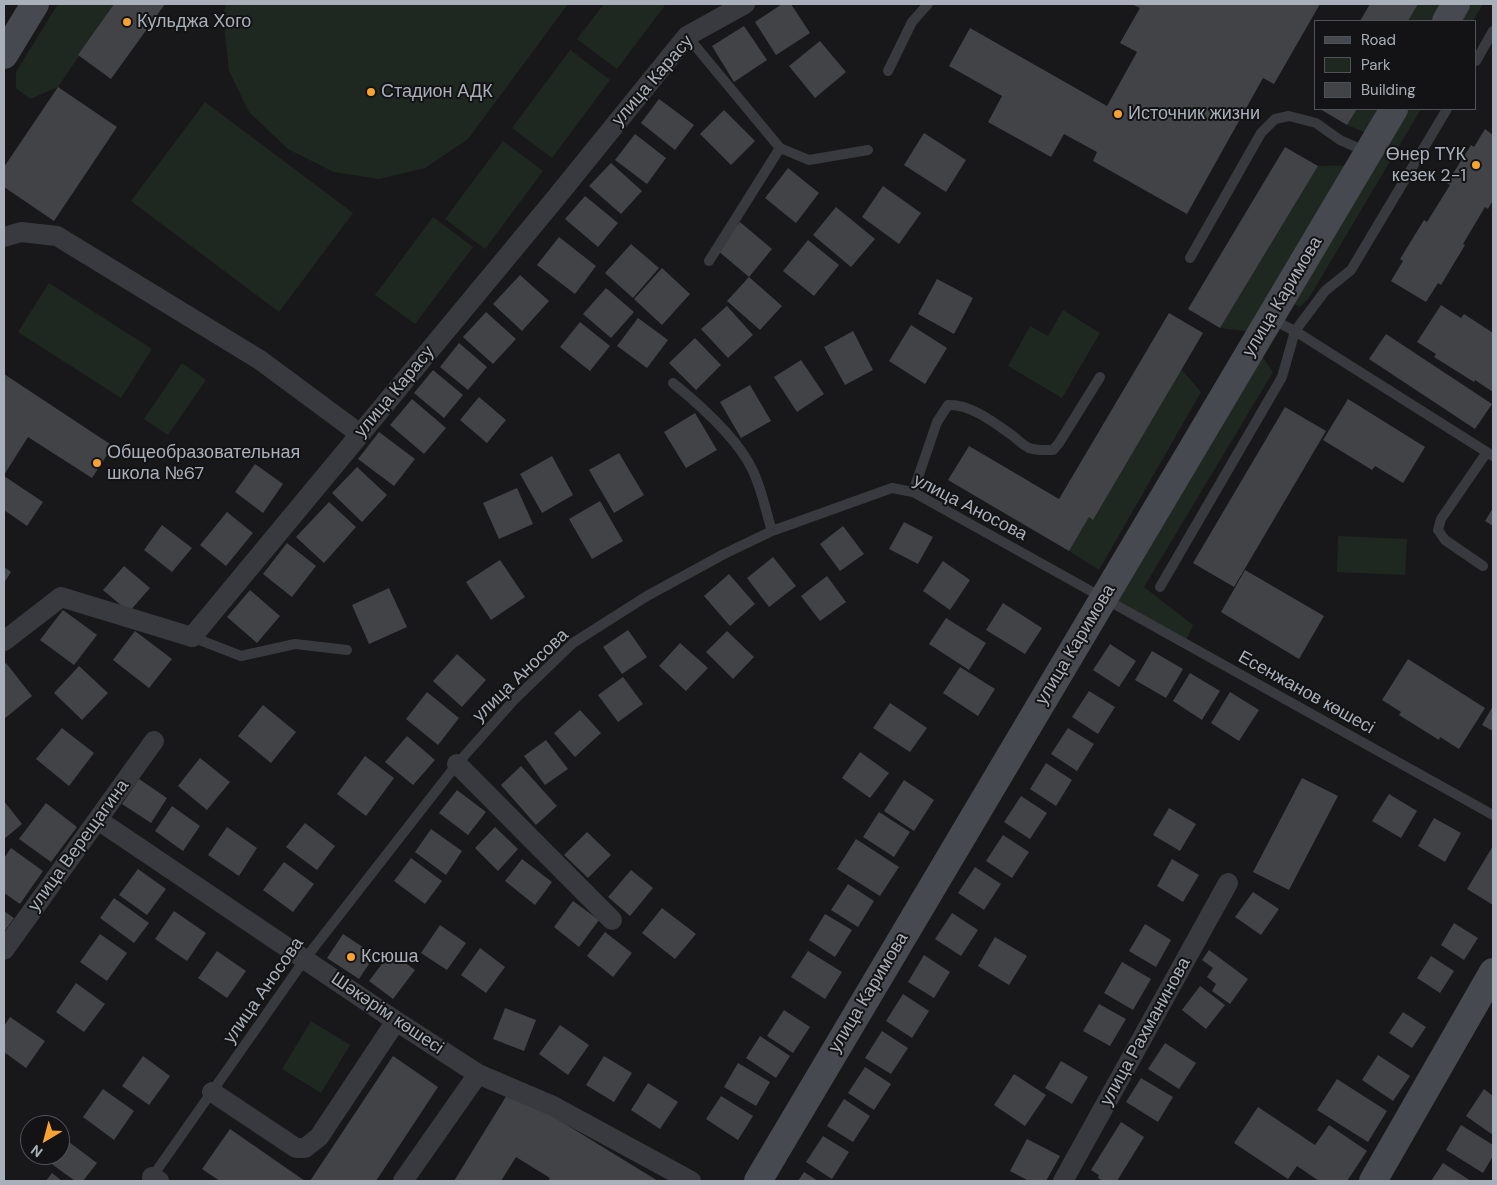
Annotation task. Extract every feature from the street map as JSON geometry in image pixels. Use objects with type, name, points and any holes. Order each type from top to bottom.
[{"type":"street","points":[[4,55],[36,4]]},
{"type":"street","name":"улица Карасу","points":[[192,637],[687,36],[745,4]]},
{"type":"street","points":[[1447,20],[1456,4]]},
{"type":"street","name":"улица Каримова","points":[[758,1181],[1393,110]]},
{"type":"street","points":[[4,237],[21,232],[57,236],[260,360],[360,434]]},
{"type":"street","points":[[4,641],[61,596],[192,637]]},
{"type":"street","name":"улица Верещагина","points":[[4,950],[154,741]]},
{"type":"street","points":[[457,764],[612,920]]},
{"type":"street","name":"Шәкәрім көшесі","points":[[98,820],[396,1021],[478,1074],[553,1106],[691,1181]]},
{"type":"street","name":"улица Рахманинова","points":[[1063,1181],[1228,883]]},
{"type":"street","points":[[1373,1181],[1493,972]]},
{"type":"street","points":[[212,1092],[296,1148],[304,1148],[319,1137],[396,1021]]},
{"type":"street","points":[[404,1181],[478,1074]]},
{"type":"lane","points":[[888,71],[912,22],[928,4]]},
{"type":"lane","points":[[1477,58],[1493,31]]},
{"type":"lane","points":[[687,36],[780,148],[809,160],[868,150]]},
{"type":"lane","points":[[1160,587],[1282,377],[1295,331],[1325,291],[1351,270],[1446,110]]},
{"type":"lane","points":[[1190,258],[1261,132],[1275,119],[1289,116],[1316,123],[1340,140],[1368,152]]},
{"type":"lane","points":[[709,261],[780,148]]},
{"type":"lane","points":[[1270,319],[1295,331],[1490,454],[1441,519],[1438,530],[1445,540],[1483,566]]},
{"type":"lane","points":[[913,492],[937,422],[948,405],[959,405],[974,411],[1000,426],[1029,448],[1053,450],[1100,377]]},
{"type":"lane","points":[[673,383],[696,402],[740,449],[754,472],[772,531]]},
{"type":"lane","name":"улица Аносова","points":[[154,1180],[212,1092],[305,959],[457,764],[514,700],[573,643],[647,596],[724,554],[772,531],[892,488],[913,492],[1104,598]]},
{"type":"lane","name":"Есенжанов көшесі","points":[[1104,598],[1493,815]]},
{"type":"lane","points":[[192,637],[241,656],[295,644],[347,650]]},
{"type":"green space","points":[[58,4],[114,4],[58,87],[30,99],[16,88],[16,72]]},
{"type":"green space","name":"Стадион АДК","points":[[226,4],[568,4],[468,139],[425,168],[379,179],[334,172],[288,149],[249,112],[229,71],[223,15]]},
{"type":"green space","points":[[604,4],[666,4],[617,69],[577,39]]},
{"type":"green space","points":[[1418,4],[1483,4],[1474,20],[1409,20]]},
{"type":"green space","points":[[570,50],[610,80],[552,158],[512,128]]},
{"type":"green space","points":[[205,102],[353,213],[279,312],[131,201]]},
{"type":"green space","points":[[1356,110],[1420,110],[1309,298],[1300,307],[1282,298],[1261,333],[1220,328],[1318,166],[1361,165],[1377,137],[1347,125]]},
{"type":"green space","points":[[503,141],[543,171],[485,249],[445,219]]},
{"type":"green space","points":[[433,217],[473,247],[415,324],[375,295]]},
{"type":"green space","points":[[49,283],[152,349],[121,398],[18,332]]},
{"type":"green space","points":[[1063,310],[1100,333],[1062,398],[1008,366],[1030,326],[1048,336]]},
{"type":"green space","points":[[1254,345],[1273,372],[1144,587],[1193,625],[1185,643],[1104,598]]},
{"type":"green space","points":[[182,363],[206,380],[168,435],[144,419]]},
{"type":"green space","points":[[1181,369],[1201,392],[1099,570],[1069,551],[1089,517],[1093,519]]},
{"type":"green space","points":[[1338,536],[1407,539],[1405,575],[1337,572]]},
{"type":"green space","points":[[311,1021],[350,1045],[321,1093],[282,1069]]},
{"type":"building","points":[[114,4],[165,4],[111,79],[78,55]]},
{"type":"building","points":[[782,4],[791,4],[810,33],[776,55],[755,22]]},
{"type":"building","name":"Источник жизни","points":[[1132,4],[1320,4],[1274,84],[1263,78],[1187,214],[1093,161],[1097,152],[1064,134],[1051,157],[988,122],[1002,96],[949,66],[970,28],[1107,106],[1137,52],[1120,43],[1140,8]]},
{"type":"building","points":[[1370,4],[1418,4],[1409,20],[1361,20]]},
{"type":"building","points":[[744,26],[767,60],[734,82],[712,46]]},
{"type":"building","points":[[820,41],[846,72],[815,98],[789,66]]},
{"type":"building","points":[[58,87],[117,127],[54,221],[4,187],[4,167]]},
{"type":"building","points":[[659,99],[694,125],[675,150],[641,123]]},
{"type":"building","points":[[724,110],[755,141],[731,165],[700,134]]},
{"type":"building","points":[[1322,110],[1356,110],[1347,125]]},
{"type":"building","points":[[1485,129],[1493,135],[1493,200],[1488,209],[1485,207],[1441,285],[1438,283],[1426,302],[1391,281],[1403,261],[1400,259],[1424,220],[1427,222],[1450,185],[1447,183],[1471,145],[1474,147]]},
{"type":"building","points":[[924,133],[966,160],[946,192],[904,165]]},
{"type":"building","points":[[635,134],[666,158],[647,184],[615,160]]},
{"type":"building","points":[[1285,147],[1318,166],[1220,328],[1188,309]]},
{"type":"building","points":[[611,163],[642,191],[621,214],[589,186]]},
{"type":"building","points":[[788,168],[819,193],[796,223],[765,198]]},
{"type":"building","points":[[883,186],[921,213],[899,244],[862,217]]},
{"type":"building","points":[[585,196],[618,223],[598,247],[565,219]]},
{"type":"building","points":[[836,207],[875,239],[851,267],[813,235]]},
{"type":"building","points":[[740,222],[772,249],[749,277],[717,250]]},
{"type":"building","points":[[559,237],[596,266],[575,294],[537,265]]},
{"type":"building","points":[[808,240],[839,265],[814,296],[783,271]]},
{"type":"building","points":[[631,244],[659,268],[633,298],[605,273]]},
{"type":"building","points":[[662,268],[690,294],[662,325],[634,299]]},
{"type":"building","points":[[520,275],[549,301],[522,331],[493,304]]},
{"type":"building","points":[[749,277],[782,306],[760,330],[727,301]]},
{"type":"building","points":[[937,279],[973,298],[954,334],[918,314]]},
{"type":"building","points":[[606,288],[634,312],[611,338],[583,314]]},
{"type":"building","points":[[1441,305],[1461,318],[1464,314],[1493,333],[1493,392],[1434,357],[1436,354],[1417,342]]},
{"type":"building","points":[[727,306],[753,335],[728,358],[701,329]]},
{"type":"building","points":[[486,312],[516,339],[493,364],[463,337]]},
{"type":"building","points":[[1169,313],[1203,333],[1093,520],[1089,517],[1069,551],[948,480],[969,446],[1059,499]]},
{"type":"building","points":[[638,318],[668,340],[647,368],[617,346]]},
{"type":"building","points":[[580,322],[610,346],[590,371],[560,347]]},
{"type":"building","points":[[911,325],[947,348],[925,384],[889,361]]},
{"type":"building","points":[[853,331],[873,370],[845,385],[824,347]]},
{"type":"building","points":[[1386,334],[1492,404],[1475,429],[1369,359]]},
{"type":"building","points":[[695,338],[721,365],[696,390],[669,363]]},
{"type":"building","points":[[459,343],[487,367],[468,390],[440,367]]},
{"type":"building","points":[[801,360],[824,394],[797,412],[774,377]]},
{"type":"building","points":[[433,370],[463,395],[444,418],[414,393]]},
{"type":"building","points":[[4,374],[113,446],[92,478],[28,437],[4,475]]},
{"type":"building","points":[[750,385],[771,421],[741,438],[720,402]]},
{"type":"building","points":[[479,397],[506,420],[487,443],[460,420]]},
{"type":"building","points":[[412,399],[446,428],[424,454],[390,425]]},
{"type":"building","points":[[1348,399],[1425,447],[1403,483],[1375,466],[1372,470],[1323,440]]},
{"type":"building","points":[[1285,407],[1326,431],[1234,587],[1193,563]]},
{"type":"building","points":[[695,413],[717,450],[686,468],[664,432]]},
{"type":"building","points":[[379,432],[415,459],[394,486],[358,459]]},
{"type":"building","points":[[619,453],[644,495],[614,513],[589,470]]},
{"type":"building","points":[[552,456],[573,495],[542,513],[520,474]]},
{"type":"building","points":[[255,464],[283,484],[263,513],[235,492]]},
{"type":"building","points":[[357,467],[387,495],[362,522],[332,493]]},
{"type":"building","points":[[4,476],[43,502],[27,526],[4,510]]},
{"type":"building","points":[[517,488],[533,524],[499,539],[483,503]]},
{"type":"building","points":[[600,501],[623,541],[592,559],[569,519]]},
{"type":"building","points":[[329,502],[356,527],[324,563],[296,537]]},
{"type":"building","points":[[1493,508],[1493,526],[1485,521]]},
{"type":"building","points":[[227,512],[253,533],[226,566],[200,545]]},
{"type":"building","points":[[904,522],[933,537],[918,564],[889,549]]},
{"type":"building","points":[[162,525],[192,548],[172,572],[144,550]]},
{"type":"building","points":[[843,526],[864,554],[840,571],[820,544]]},
{"type":"building","points":[[287,543],[316,566],[292,597],[263,574]]},
{"type":"building","points":[[773,557],[796,586],[769,607],[747,578]]},
{"type":"building","points":[[500,560],[525,597],[491,620],[466,582]]},
{"type":"building","points":[[943,561],[970,580],[950,610],[923,591]]},
{"type":"building","points":[[124,566],[150,588],[129,612],[103,590]]},
{"type":"building","points":[[4,567],[11,572],[4,583]]},
{"type":"building","points":[[1245,570],[1324,616],[1299,659],[1221,612]]},
{"type":"building","points":[[729,574],[755,604],[730,626],[704,596]]},
{"type":"building","points":[[827,576],[846,602],[820,621],[801,596]]},
{"type":"building","points":[[389,588],[407,627],[369,644],[352,605]]},
{"type":"building","points":[[250,590],[280,616],[257,643],[227,617]]},
{"type":"building","points":[[1003,603],[1042,628],[1025,654],[986,630]]},
{"type":"building","points":[[63,610],[97,635],[74,665],[40,640]]},
{"type":"building","points":[[946,618],[986,643],[969,670],[929,644]]},
{"type":"building","points":[[628,630],[647,657],[622,674],[603,647]]},
{"type":"building","points":[[135,631],[172,659],[149,688],[113,660]]},
{"type":"building","points":[[727,631],[754,657],[733,679],[706,652]]},
{"type":"building","points":[[680,643],[708,668],[686,691],[659,666]]},
{"type":"building","points":[[1110,644],[1136,661],[1119,687],[1093,670]]},
{"type":"building","points":[[1152,651],[1183,669],[1166,698],[1135,680]]},
{"type":"building","points":[[457,654],[486,680],[462,707],[433,681]]},
{"type":"building","points":[[1408,659],[1485,708],[1459,749],[1440,737],[1439,740],[1399,715],[1401,712],[1382,700]]},
{"type":"building","points":[[6,663],[32,696],[4,719],[4,665]]},
{"type":"building","points":[[79,666],[108,693],[82,720],[54,693]]},
{"type":"building","points":[[960,667],[995,689],[978,716],[943,693]]},
{"type":"building","points":[[1190,673],[1220,691],[1202,720],[1173,701]]},
{"type":"building","points":[[623,677],[643,704],[618,722],[598,695]]},
{"type":"building","points":[[1089,691],[1115,707],[1098,734],[1072,717]]},
{"type":"building","points":[[427,692],[459,718],[438,745],[406,719]]},
{"type":"building","points":[[1230,692],[1259,710],[1239,741],[1211,723]]},
{"type":"building","points":[[890,703],[927,728],[910,752],[873,728]]},
{"type":"building","points":[[263,705],[296,732],[271,763],[238,736]]},
{"type":"building","points":[[1493,706],[1493,731],[1482,725]]},
{"type":"building","points":[[580,710],[601,733],[575,757],[554,733]]},
{"type":"building","points":[[62,728],[94,753],[69,786],[36,759]]},
{"type":"building","points":[[1068,728],[1094,744],[1077,771],[1051,754]]},
{"type":"building","points":[[407,736],[435,760],[413,785],[385,762]]},
{"type":"building","points":[[546,740],[568,769],[545,785],[524,756]]},
{"type":"building","points":[[860,752],[889,773],[870,798],[842,778]]},
{"type":"building","points":[[365,756],[394,778],[366,816],[337,794]]},
{"type":"building","points":[[200,758],[230,782],[207,810],[178,786]]},
{"type":"building","points":[[1046,763],[1072,780],[1056,806],[1030,789]]},
{"type":"building","points":[[521,766],[557,806],[536,825],[501,785]]},
{"type":"building","points":[[1302,778],[1338,796],[1289,890],[1253,872]]},
{"type":"building","points":[[139,779],[167,798],[151,823],[122,804]]},
{"type":"building","points":[[904,780],[934,800],[914,831],[884,811]]},
{"type":"building","points":[[457,790],[486,812],[468,835],[439,813]]},
{"type":"building","points":[[1389,794],[1417,811],[1401,838],[1372,821]]},
{"type":"building","points":[[1021,796],[1047,813],[1030,839],[1004,822]]},
{"type":"building","points":[[4,801],[22,824],[4,839]]},
{"type":"building","points":[[46,803],[77,827],[51,862],[19,839]]},
{"type":"building","points":[[172,806],[200,826],[183,851],[155,831]]},
{"type":"building","points":[[1169,808],[1196,824],[1180,851],[1153,835]]},
{"type":"building","points":[[879,812],[910,832],[894,857],[863,837]]},
{"type":"building","points":[[1434,818],[1461,833],[1445,862],[1418,846]]},
{"type":"building","points":[[305,823],[335,846],[317,870],[286,847]]},
{"type":"building","points":[[227,827],[257,848],[239,876],[208,855]]},
{"type":"building","points":[[495,827],[518,849],[498,871],[475,848]]},
{"type":"building","points":[[431,829],[462,851],[446,875],[415,852]]},
{"type":"building","points":[[587,832],[611,855],[588,878],[564,855]]},
{"type":"building","points":[[1003,835],[1029,852],[1012,878],[986,861]]},
{"type":"building","points":[[856,839],[899,867],[880,896],[837,869]]},
{"type":"building","points":[[1493,846],[1493,905],[1467,889]]},
{"type":"building","points":[[11,848],[43,871],[20,904],[4,893],[4,858]]},
{"type":"building","points":[[411,858],[442,881],[425,904],[394,881]]},
{"type":"building","points":[[522,859],[552,882],[535,905],[505,881]]},
{"type":"building","points":[[1172,859],[1199,875],[1183,902],[1157,886]]},
{"type":"building","points":[[284,862],[314,884],[293,912],[263,890]]},
{"type":"building","points":[[975,867],[1001,884],[984,910],[958,893]]},
{"type":"building","points":[[138,869],[166,889],[147,915],[119,895]]},
{"type":"building","points":[[631,870],[653,888],[630,916],[608,897]]},
{"type":"building","points":[[848,884],[874,901],[858,927],[831,910]]},
{"type":"building","points":[[1253,892],[1279,909],[1261,935],[1235,917]]},
{"type":"building","points":[[114,898],[149,923],[134,943],[100,918]]},
{"type":"building","points":[[573,901],[599,920],[579,947],[554,927]]},
{"type":"building","points":[[662,908],[696,934],[675,959],[642,933]]},
{"type":"building","points":[[4,911],[14,918],[4,932]]},
{"type":"building","points":[[174,911],[206,933],[187,961],[155,939]]},
{"type":"building","points":[[952,913],[978,930],[961,956],[935,939]]},
{"type":"building","points":[[825,914],[852,930],[835,957],[809,940]]},
{"type":"building","points":[[1454,923],[1478,938],[1464,960],[1441,945]]},
{"type":"building","points":[[1145,924],[1171,940],[1156,967],[1129,951]]},
{"type":"building","points":[[440,925],[466,943],[447,970],[421,953]]},
{"type":"building","points":[[605,932],[632,953],[613,977],[587,956]]},
{"type":"building","points":[[100,934],[127,953],[107,981],[80,962]]},
{"type":"building","name":"Ксюша","points":[[343,934],[375,955],[359,979],[327,958]]},
{"type":"building","points":[[995,937],[1027,956],[1009,985],[978,966]]},
{"type":"building","points":[[480,948],[505,967],[486,993],[461,975]]},
{"type":"building","points":[[1209,950],[1248,979],[1230,1004],[1212,991],[1216,984],[1207,977],[1213,968],[1202,960]]},
{"type":"building","points":[[217,951],[246,971],[227,998],[198,978]]},
{"type":"building","points":[[808,951],[842,972],[825,999],[791,977]]},
{"type":"building","points":[[391,952],[415,970],[393,999],[369,981]]},
{"type":"building","points":[[924,955],[950,972],[934,998],[908,982]]},
{"type":"building","points":[[1431,956],[1454,971],[1440,993],[1417,978]]},
{"type":"building","points":[[1122,962],[1151,979],[1133,1010],[1104,993]]},
{"type":"building","points":[[76,983],[105,1004],[84,1032],[56,1012]]},
{"type":"building","points":[[1200,986],[1225,1005],[1206,1029],[1182,1010]]},
{"type":"building","points":[[903,994],[929,1011],[912,1038],[886,1021]]},
{"type":"building","points":[[1099,1004],[1126,1019],[1110,1046],[1083,1031]]},
{"type":"building","points":[[505,1008],[536,1020],[524,1051],[493,1039]]},
{"type":"building","points":[[784,1010],[810,1027],[793,1053],[767,1036]]},
{"type":"building","points":[[1403,1012],[1426,1027],[1412,1048],[1389,1033]]},
{"type":"building","points":[[10,1017],[45,1041],[26,1068],[4,1052],[4,1026]]},
{"type":"building","points":[[560,1025],[589,1045],[568,1075],[539,1054]]},
{"type":"building","points":[[882,1031],[908,1048],[891,1074],[865,1058]]},
{"type":"building","points":[[760,1036],[790,1056],[776,1078],[746,1058]]},
{"type":"building","points":[[1165,1043],[1196,1063],[1179,1089],[1148,1069]]},
{"type":"building","points":[[1378,1055],[1410,1076],[1393,1101],[1362,1080]]},
{"type":"building","points":[[143,1056],[170,1076],[149,1105],[122,1086]]},
{"type":"building","points":[[393,1056],[438,1087],[376,1181],[310,1181]]},
{"type":"building","points":[[604,1056],[632,1073],[614,1102],[586,1085]]},
{"type":"building","points":[[1061,1061],[1088,1077],[1072,1104],[1045,1088]]},
{"type":"building","points":[[738,1063],[770,1082],[756,1106],[724,1087]]},
{"type":"building","points":[[865,1067],[891,1084],[874,1110],[848,1093]]},
{"type":"building","points":[[1014,1074],[1046,1095],[1025,1126],[994,1105]]},
{"type":"building","points":[[1141,1078],[1173,1097],[1158,1122],[1126,1102]]},
{"type":"building","points":[[1337,1079],[1387,1111],[1368,1142],[1317,1110]]},
{"type":"building","points":[[648,1083],[678,1102],[660,1129],[631,1110]]},
{"type":"building","points":[[103,1089],[134,1111],[114,1140],[83,1117]]},
{"type":"building","points":[[1484,1089],[1493,1096],[1493,1135],[1466,1116]]},
{"type":"building","points":[[510,1090],[658,1181],[548,1181],[550,1178],[516,1157],[501,1181],[454,1181]]},
{"type":"building","points":[[721,1096],[753,1116],[738,1140],[706,1119]]},
{"type":"building","points":[[844,1099],[870,1116],[853,1142],[827,1126]]},
{"type":"building","points":[[1258,1107],[1315,1145],[1329,1125],[1367,1151],[1347,1181],[1319,1181],[1297,1166],[1288,1179],[1234,1143]]},
{"type":"building","points":[[1121,1122],[1144,1137],[1117,1181],[1103,1181],[1098,1178],[1099,1175],[1091,1170]]},
{"type":"building","points":[[1461,1125],[1493,1145],[1493,1156],[1483,1173],[1446,1150]]},
{"type":"building","points":[[230,1129],[305,1181],[220,1181],[202,1169]]},
{"type":"building","points":[[823,1136],[849,1152],[832,1179],[806,1162]]},
{"type":"building","points":[[1027,1139],[1060,1156],[1046,1181],[1029,1181],[1010,1171]]},
{"type":"building","points":[[70,1143],[97,1163],[83,1181],[75,1181],[53,1165],[70,1165]]},
{"type":"building","points":[[1443,1163],[1471,1181],[1431,1181]]},
{"type":"building","points":[[804,1172],[818,1181],[798,1181]]},
{"type":"building","points":[[52,1173],[62,1181],[46,1181]]},
{"type":"place","name":"Кульджа Хого","points":[[127,22]]},
{"type":"place","name":"Стадион АДК","points":[[371,92]]},
{"type":"place","name":"Источник жизни","points":[[1118,114]]},
{"type":"place","name":"Өнер ТҮК кезек 2-1","points":[[1476,165]]},
{"type":"place","name":"Общеобразовательная школа №67","points":[[97,463]]},
{"type":"place","name":"Ксюша","points":[[351,957]]}]
